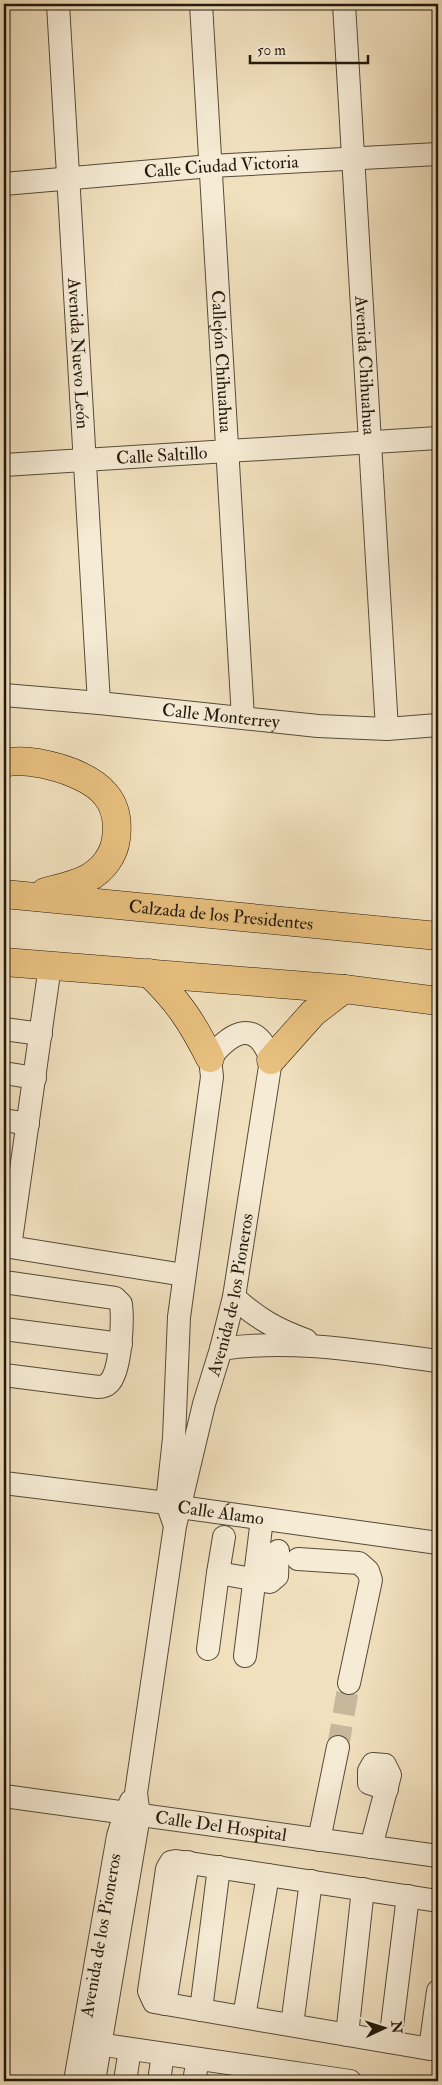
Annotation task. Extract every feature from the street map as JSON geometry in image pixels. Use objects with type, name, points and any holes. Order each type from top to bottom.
[{"type":"highway","points":[[4,762],[13,760],[40,762],[69,771],[94,785],[106,794],[114,809],[118,827],[115,848],[107,862],[90,877],[72,885],[15,895]]},
{"type":"highway","name":"Calzada de los Presidentes","points":[[15,895],[438,936]]},
{"type":"highway","points":[[4,962],[344,990],[438,1001]]},
{"type":"highway","points":[[149,973],[171,994],[184,1012],[210,1058]]},
{"type":"highway","points":[[271,1060],[313,1013],[344,990]]},
{"type":"street","name":"Avenida Nuevo León","points":[[58,4],[99,703]]},
{"type":"street","name":"Callejón Chihuahua","points":[[202,4],[243,718]]},
{"type":"street","name":"Avenida Chihuahua","points":[[344,4],[387,728]]},
{"type":"street","name":"Calle Ciudad Victoria","points":[[4,184],[211,166],[438,154]]},
{"type":"street","name":"Calle Saltillo","points":[[4,465],[438,438]]},
{"type":"street","name":"Calle Monterrey","points":[[4,695],[318,726],[387,728],[438,724]]},
{"type":"street","points":[[4,1375],[98,1387],[104,1386],[113,1378],[121,1344],[123,1321],[119,1300],[4,1283],[10,1248],[9,1216],[13,1165],[28,1124],[50,966]]},
{"type":"street","points":[[4,1029],[41,1034]]},
{"type":"street","points":[[210,1058],[223,1042],[241,1033],[261,1040],[271,1060]]},
{"type":"street","name":"Avenida de los Pioneros","points":[[94,2081],[90,2043],[118,1836],[132,1815],[136,1793],[174,1512],[179,1317],[212,1077],[210,1058]]},
{"type":"street","name":"Avenida de los Pioneros","points":[[174,1512],[234,1297],[271,1060]]},
{"type":"street","points":[[4,1073],[34,1078]]},
{"type":"street","points":[[4,1120],[28,1124]]},
{"type":"street","points":[[10,1248],[184,1275]]},
{"type":"street","points":[[234,1297],[260,1320],[278,1330],[324,1346]]},
{"type":"street","points":[[4,1329],[121,1344]]},
{"type":"street","points":[[221,1348],[261,1344],[324,1346],[438,1361]]},
{"type":"street","points":[[176,1400],[190,1408],[204,1404]]},
{"type":"street","name":"Calle Álamo","points":[[4,1482],[174,1512],[262,1519],[438,1543]]},
{"type":"street","points":[[245,1656],[262,1519]]},
{"type":"street","points":[[208,1649],[224,1537]]},
{"type":"street","points":[[218,1573],[270,1582],[274,1580],[288,1555],[359,1563],[368,1571],[371,1580],[348,1683]]},
{"type":"street","points":[[319,1840],[338,1747]]},
{"type":"street","points":[[371,1848],[387,1789]]},
{"type":"street","name":"Calle Del Hospital","points":[[4,1796],[438,1856]]},
{"type":"street","points":[[438,1901],[188,1862],[165,2004],[434,2050],[438,1992]]},
{"type":"street","points":[[201,2010],[219,1867]]},
{"type":"street","points":[[244,2017],[268,1875]]},
{"type":"street","points":[[292,2025],[311,1882]]},
{"type":"street","points":[[347,2034],[364,1889]]},
{"type":"street","points":[[390,2042],[408,1896]]},
{"type":"street","points":[[90,2043],[198,2059],[226,2072],[350,2081]]},
{"type":"street","name":"Avenida de los Pioneros","points":[[75,2081],[90,2043]]},
{"type":"street","points":[[126,2081],[130,2049]]},
{"type":"street","points":[[159,2081],[163,2054]]},
{"type":"street","points":[[194,2081],[198,2059]]},
{"type":"tunnel","points":[[338,1747],[349,1683]]}]
